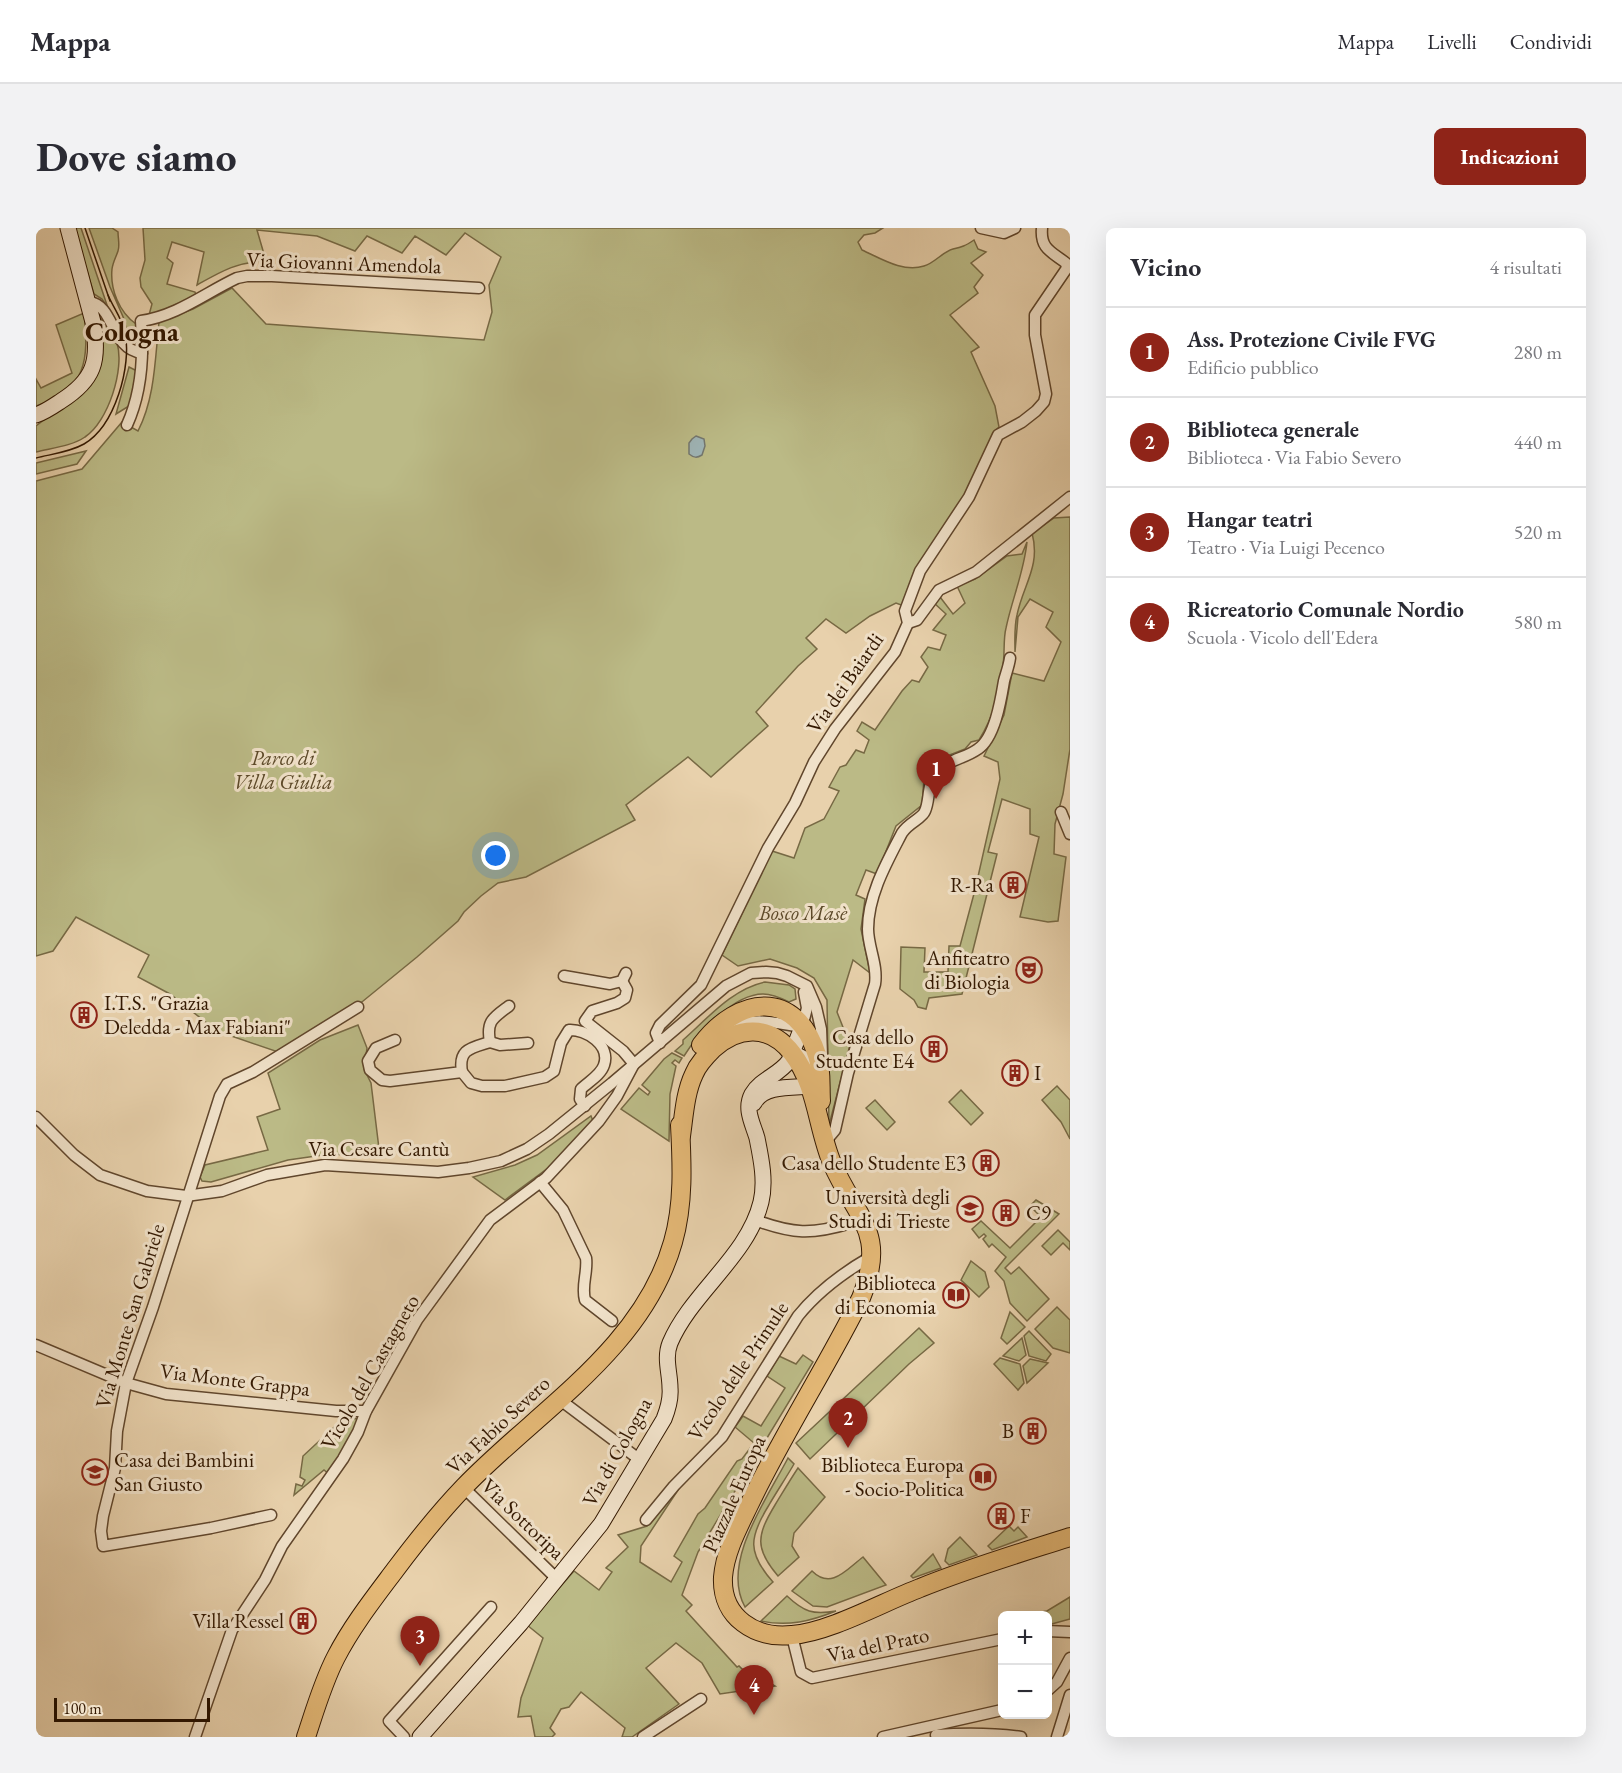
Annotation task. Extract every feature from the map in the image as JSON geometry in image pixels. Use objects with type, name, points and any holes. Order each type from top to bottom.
[{"type":"main road","points":[[38,416],[77,390],[88,378],[93,368],[96,350],[96,336],[89,302],[68,228]]},
{"type":"main road","name":"Via Fabio Severo","points":[[306,1737],[327,1676],[337,1655],[358,1621],[412,1547],[463,1488],[606,1354],[641,1309],[666,1264],[678,1218],[681,1185],[680,1095],[683,1079],[691,1061],[704,1042],[737,1012],[758,1005],[779,1010],[793,1017],[802,1027],[818,1056],[815,1086],[825,1142],[839,1178],[866,1226],[873,1256],[861,1298],[794,1420]]},
{"type":"main road","points":[[749,1114],[751,1096],[758,1085],[786,1066],[802,1027]]},
{"type":"main road","name":"Via Fabio Severo","points":[[681,1136],[688,1090],[694,1072],[703,1059],[725,1039],[739,1032],[752,1031],[777,1039],[792,1053],[815,1086]]},
{"type":"main road","points":[[749,1114],[760,1095],[770,1090],[815,1086]]},
{"type":"main road","name":"Via di Cologna","points":[[420,1737],[520,1623],[556,1578],[568,1567],[601,1524],[668,1409],[670,1386],[667,1359],[670,1344],[680,1324],[742,1242],[755,1220],[761,1201],[763,1174],[749,1114]]},
{"type":"main road","name":"Piazzale Europa","points":[[794,1420],[758,1486],[737,1532],[723,1579],[728,1604],[742,1624],[764,1634],[792,1635],[828,1626],[948,1577],[1070,1537]]},
{"type":"street","points":[[981,228],[1004,233],[1015,228]]},
{"type":"street","name":"Via dei Baiardi","points":[[660,1043],[656,1033],[660,1025],[701,985],[768,848],[795,803],[814,762],[835,729],[895,652],[908,623],[905,610],[920,571],[969,497],[998,435],[1022,422],[1044,402],[1046,394],[1035,335],[1035,315],[1067,268],[1068,262],[1047,249],[1042,242],[1042,228]]},
{"type":"street","name":"Via Giovanni Amendola","points":[[127,425],[140,391],[141,321],[172,312],[230,281],[247,276],[272,276],[479,288]]},
{"type":"street","points":[[89,302],[101,306],[114,332],[126,346],[133,352],[142,353]]},
{"type":"street","points":[[908,623],[917,620],[939,591],[976,572],[1070,497]]},
{"type":"street","points":[[825,1142],[835,1130],[848,1072],[875,984],[868,928],[875,892],[902,833],[907,825],[922,816],[926,809],[934,777],[949,761],[976,751],[982,746],[999,713],[1010,658]]},
{"type":"street","points":[[1061,812],[1070,834]]},
{"type":"street","name":"Via Cesare Cantù","points":[[36,1117],[74,1155],[100,1175],[147,1191],[186,1196],[222,1191],[292,1169],[325,1165],[438,1172],[501,1161],[527,1149],[585,1106],[726,986],[751,973],[766,972],[787,976],[794,980]]},
{"type":"street","points":[[564,976],[610,984],[624,977],[627,990],[625,998],[592,1011],[585,1021],[623,1051],[634,1064]]},
{"type":"street","points":[[794,980],[804,992],[807,1008],[802,1027],[812,1022],[816,1007]]},
{"type":"street","points":[[794,980],[807,986],[816,1007],[821,1029],[822,1052],[815,1086]]},
{"type":"street","points":[[779,1010],[798,1008],[804,992]]},
{"type":"street","points":[[490,1042],[488,1028],[491,1022],[509,1006]]},
{"type":"street","name":"Via Monte San Gabriele","points":[[271,1515],[211,1528],[103,1546],[101,1531],[103,1516],[116,1468],[117,1431],[126,1383],[220,1096],[227,1084],[253,1072],[358,1008]]},
{"type":"street","name":"Via Fabio Severo","points":[[703,1059],[722,1037],[739,1025],[766,1022],[802,1027]]},
{"type":"street","points":[[528,1043],[500,1045],[490,1042],[472,1048],[463,1054],[460,1062],[462,1072],[471,1083],[482,1086],[506,1086],[545,1077],[554,1071],[561,1043],[569,1030],[578,1029],[602,1046],[605,1056],[603,1068],[581,1089],[580,1099],[585,1106]]},
{"type":"street","points":[[396,1040],[376,1048],[368,1061],[370,1070],[382,1080],[403,1080],[462,1072]]},
{"type":"street","name":"Vicolo del Castagneto","points":[[195,1737],[234,1627],[265,1580],[282,1546],[343,1459],[358,1432],[366,1411],[417,1320],[485,1226],[540,1182],[599,1121],[634,1064]]},
{"type":"street","points":[[540,1182],[563,1210],[586,1258],[583,1288],[585,1299],[612,1322]]},
{"type":"street","points":[[755,1220],[800,1233],[850,1223]]},
{"type":"street","name":"Vicolo delle Primule","points":[[646,1520],[674,1486],[723,1437],[798,1316],[810,1302],[852,1267],[873,1256]]},
{"type":"street","name":"Via Monte Grappa","points":[[36,1345],[126,1383],[166,1394],[336,1411],[366,1411]]},
{"type":"street","points":[[560,1399],[640,1460]]},
{"type":"street","name":"Via Sottoripa","points":[[463,1488],[556,1578]]},
{"type":"street","points":[[404,1737],[389,1721],[491,1607]]},
{"type":"street","points":[[1052,1631],[1070,1632]]},
{"type":"street","name":"Via del Prato","points":[[792,1635],[801,1672],[812,1678],[998,1640]]},
{"type":"street","points":[[1052,1686],[1057,1682],[1070,1658]]},
{"type":"street","points":[[1057,1737],[1070,1695]]},
{"type":"street","points":[[643,1737],[700,1698]]},
{"type":"street","points":[[883,1737],[998,1711]]},
{"type":"street","points":[[936,1735],[969,1732],[1021,1737]]},
{"type":"green space","points":[[74,228],[81,228],[108,308],[102,299],[94,294]]},
{"type":"green space","points":[[89,228],[112,228],[118,232],[119,247],[112,269],[112,277],[114,292],[120,307],[136,324],[136,338],[131,342],[129,342],[124,319]]},
{"type":"green space","name":"Parco di Villa Giulia","points":[[143,228],[883,228],[875,233],[864,235],[858,242],[862,250],[892,264],[908,268],[928,265],[949,250],[964,246],[974,240],[978,249],[986,252],[971,263],[983,275],[974,287],[978,293],[950,315],[979,347],[971,352],[995,406],[999,427],[995,431],[973,482],[904,606],[896,603],[870,616],[846,633],[826,619],[806,638],[817,649],[798,666],[756,712],[768,726],[711,777],[688,757],[626,805],[635,820],[526,877],[498,883],[481,896],[458,921],[417,957],[357,1006],[278,1052],[217,1031],[170,994],[138,977],[149,955],[76,917],[53,951],[36,956],[36,481],[82,469],[122,422],[138,431],[151,392],[159,322],[193,309],[232,288],[266,324],[484,340],[492,312],[489,285],[501,257],[465,233],[446,255],[415,236],[402,253],[367,236],[355,251],[317,236],[257,230],[266,261],[246,263],[230,268],[197,285],[204,252],[172,242],[167,258],[173,263],[167,284],[195,292],[196,295],[156,314],[149,315],[152,304],[141,287],[140,278],[145,260]]},
{"type":"green space","points":[[84,313],[86,345],[81,371],[66,392],[36,406],[36,379],[41,388],[72,373],[56,325]]},
{"type":"green space","points":[[99,316],[116,340],[119,354],[119,367],[113,394],[107,408],[101,420],[85,437],[68,445],[36,452],[36,426],[81,393],[98,372],[102,340]]},
{"type":"green space","points":[[129,367],[137,371],[135,388],[129,406],[116,414]]},
{"type":"green space","points":[[86,451],[77,464],[36,474],[36,463]]},
{"type":"green space","points":[[1070,517],[1070,749],[1063,794],[1055,824],[1054,854],[1066,857],[1058,921],[1048,922],[1020,917],[1039,837],[1030,834],[1030,809],[1002,799],[988,852],[997,854],[962,994],[929,998],[926,1009],[918,1007],[914,1000],[900,989],[901,947],[925,948],[924,972],[948,972],[949,946],[960,946],[1000,779],[998,762],[984,756],[1004,715],[1012,673],[1044,681],[1061,642],[1046,627],[1053,612],[1030,599],[1018,617],[1015,652],[1016,620],[1033,566],[1032,533],[1054,518]]},
{"type":"green space","name":"Bosco Masè","points":[[1027,542],[1005,633],[1004,660],[996,704],[988,722],[979,740],[971,742],[965,749],[939,759],[924,779],[922,805],[896,826],[877,874],[866,870],[856,895],[865,899],[861,929],[870,973],[853,960],[837,1012],[850,1045],[829,1125],[827,1000],[814,978],[797,968],[770,959],[738,966],[722,955],[772,851],[794,858],[805,828],[824,819],[839,791],[829,787],[840,767],[846,765],[856,750],[864,753],[869,740],[857,731],[862,722],[875,730],[912,680],[919,682],[928,667],[921,657],[928,647],[940,650],[946,635],[933,630],[946,614],[934,603],[940,597],[953,614],[965,603],[957,586],[975,579],[1007,556],[1022,554]]},
{"type":"green space","points":[[765,982],[789,985],[795,989],[796,999],[789,1002],[773,995],[763,994],[740,1000],[708,1026],[684,1056],[675,1051],[683,1044],[683,1040],[721,1005],[742,991]]},
{"type":"green space","points":[[358,1025],[367,1048],[364,1069],[371,1083],[380,1157],[330,1154],[288,1160],[211,1182],[202,1181],[200,1177],[205,1165],[268,1150],[257,1117],[280,1109],[268,1073],[320,1040]]},
{"type":"green space","points":[[672,1053],[682,1058],[679,1063],[675,1060],[672,1063],[676,1066],[670,1094],[669,1141],[621,1109],[639,1088],[648,1095],[650,1092],[642,1085]]},
{"type":"green space","points":[[1057,1086],[1070,1100],[1070,1139],[1061,1122],[1042,1100]]},
{"type":"green space","points":[[961,1090],[983,1113],[971,1125],[949,1102]]},
{"type":"green space","points":[[875,1100],[895,1122],[887,1130],[866,1108]]},
{"type":"green space","points":[[591,1116],[593,1121],[548,1168],[505,1200],[473,1177],[515,1165],[537,1155]]},
{"type":"green space","points":[[1036,1200],[1059,1214],[1005,1268],[1011,1274],[1019,1267],[1049,1299],[1027,1321],[1010,1303],[1004,1281],[995,1271],[1006,1257],[992,1244],[989,1247],[983,1239],[986,1236],[984,1234],[979,1238],[972,1229],[981,1221],[1010,1248],[1041,1217],[1030,1206]]},
{"type":"green space","points":[[1058,1230],[1070,1242],[1070,1250],[1063,1243],[1051,1255],[1042,1246]]},
{"type":"green space","points":[[971,1261],[985,1272],[989,1287],[979,1297],[961,1280]]},
{"type":"green space","points":[[1057,1307],[1070,1320],[1070,1353],[1053,1348],[1035,1329]]},
{"type":"green space","points":[[1010,1312],[1025,1327],[1007,1344],[1001,1338]]},
{"type":"green space","points":[[919,1328],[934,1343],[810,1459],[796,1443]]},
{"type":"green space","points":[[1029,1331],[1051,1354],[1046,1361],[1029,1356],[1024,1336]]},
{"type":"green space","points":[[1022,1338],[1026,1355],[1019,1361],[1003,1356]]},
{"type":"green space","points":[[803,1355],[813,1362],[698,1552],[682,1595],[692,1605],[686,1611],[737,1667],[739,1666],[754,1681],[760,1677],[775,1686],[720,1694],[702,1663],[676,1643],[646,1668],[679,1704],[632,1737],[622,1737],[625,1728],[581,1692],[569,1707],[561,1709],[550,1728],[555,1734],[552,1737],[535,1737],[531,1716],[518,1717],[521,1698],[543,1638],[527,1625],[574,1571],[599,1590],[612,1572],[606,1568],[628,1547],[618,1535],[647,1526],[680,1487],[641,1546],[640,1562],[671,1582],[682,1562],[674,1556],[698,1514],[705,1508],[737,1461],[742,1459],[754,1443],[735,1427],[743,1416],[761,1426],[785,1388],[767,1376],[779,1356],[796,1364]]},
{"type":"green space","points":[[1000,1358],[1020,1364],[1024,1383],[1018,1390],[994,1364]]},
{"type":"green space","points":[[1030,1359],[1048,1363],[1027,1383],[1023,1366]]},
{"type":"green space","points":[[344,1418],[359,1419],[330,1475],[324,1470],[294,1495],[296,1484],[302,1486],[305,1480],[300,1477],[303,1456]]},
{"type":"green space","points":[[788,1458],[794,1464],[762,1516],[755,1536],[755,1553],[773,1582],[745,1607],[739,1590],[738,1571],[742,1551],[759,1511]]},
{"type":"green space","points":[[798,1468],[825,1497],[794,1533],[792,1546],[799,1557],[778,1576],[762,1549],[762,1533],[764,1525]]},
{"type":"green space","points":[[1009,1526],[1014,1531],[1018,1527],[1027,1537],[992,1550],[988,1546]]},
{"type":"green space","points":[[960,1537],[977,1555],[949,1565],[945,1561],[948,1549]]},
{"type":"green space","points":[[933,1554],[941,1568],[913,1578],[911,1576]]},
{"type":"green space","points":[[863,1557],[886,1585],[827,1607],[813,1606],[792,1591],[812,1571],[826,1579],[832,1578]]},
{"type":"green space","points":[[787,1596],[809,1611],[821,1613],[836,1611],[799,1622],[761,1621]]},
{"type":"green space","points":[[1070,1597],[1070,1619],[1052,1624],[1052,1611],[1047,1611]]},
{"type":"shaded area","points":[[696,436],[704,439],[705,446],[699,457],[689,454],[689,443]]},
{"type":"tram line","points":[[85,228],[110,301]]},
{"type":"tram line","points":[[36,458],[67,451],[84,444],[95,435],[112,410],[123,378],[127,346],[124,327],[108,295]]},
{"type":"place","name":"Ass. Protezione Civile FVG","points":[[936,799]]},
{"type":"place","name":"R-Ra","points":[[1013,885]]},
{"type":"place","name":"Anfiteatro di Biologia","points":[[1029,970]]},
{"type":"place","name":"I.T.S. \"Grazia Deledda - Max Fabiani\"","points":[[84,1015]]},
{"type":"place","name":"Casa dello Studente E4","points":[[934,1049]]},
{"type":"place","name":"I","points":[[1015,1073]]},
{"type":"place","name":"Casa dello Studente E3","points":[[986,1163]]},
{"type":"place","name":"Università degli Studi di Trieste","points":[[970,1209]]},
{"type":"place","name":"C9","points":[[1006,1213]]},
{"type":"place","name":"Biblioteca di Economia","points":[[956,1295]]},
{"type":"place","name":"B","points":[[1033,1431]]},
{"type":"place","name":"Biblioteca generale","points":[[848,1448]]},
{"type":"place","name":"Casa dei Bambini San Giusto","points":[[95,1472]]},
{"type":"place","name":"Biblioteca Europa - Socio-Politica","points":[[983,1477]]},
{"type":"place","name":"F","points":[[1001,1516]]},
{"type":"place","name":"Villa Ressel","points":[[303,1621]]},
{"type":"place","name":"Hangar teatri","points":[[420,1666]]},
{"type":"place","name":"Ricreatorio Comunale Nordio","points":[[754,1715]]},
{"type":"district","name":"Cologna","points":[[132,332]]}]
